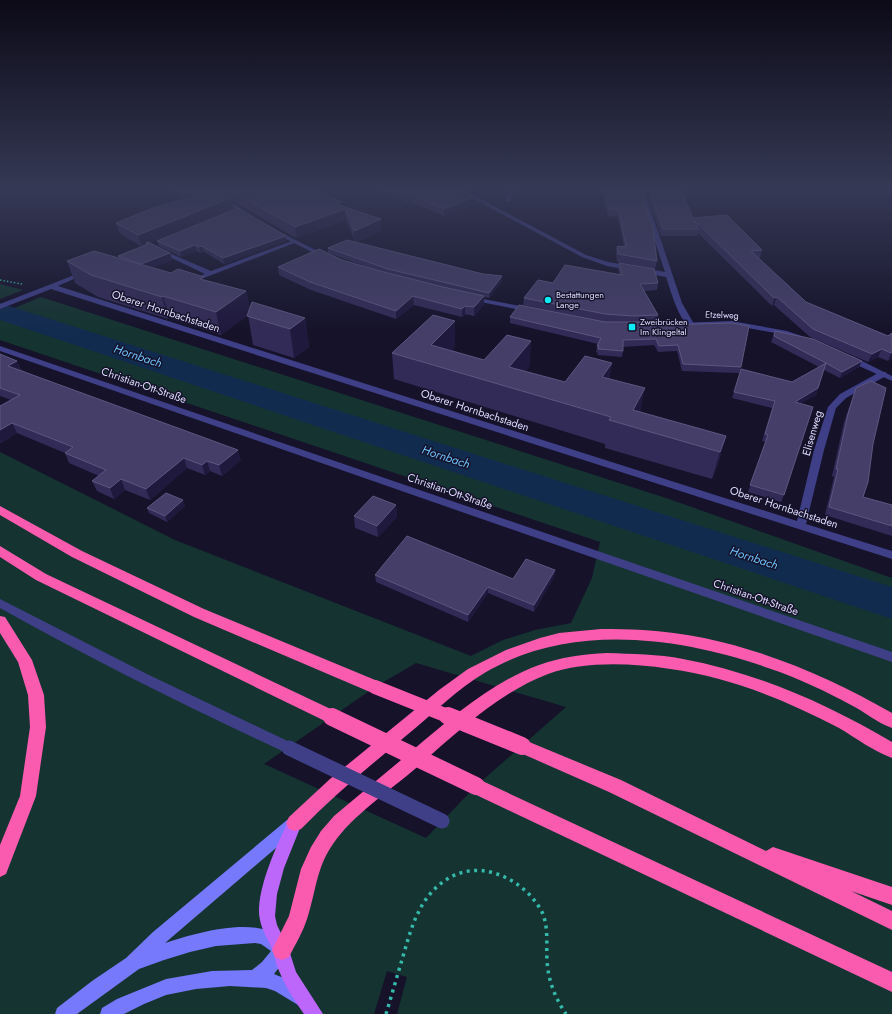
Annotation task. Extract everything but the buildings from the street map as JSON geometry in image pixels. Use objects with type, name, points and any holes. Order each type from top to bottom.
[{"type":"highway","points":[[0,510],[78,554],[192,609],[375,687],[522,746],[615,786],[892,921]]},
{"type":"highway","points":[[0,551],[41,577],[476,786],[892,982]]},
{"type":"highway","points":[[0,621],[25,660],[36,695],[38,727],[28,796],[0,868]]},
{"type":"highway","points":[[295,823],[322,796],[457,684],[482,668],[512,654],[534,645],[558,639],[582,635],[641,636],[675,639],[733,651],[788,669],[824,684],[892,721]]},
{"type":"highway","points":[[282,950],[298,919],[310,869],[317,852],[340,822],[478,706],[504,689],[542,670],[580,661],[621,659],[672,663],[693,667],[751,684],[811,707],[843,722],[892,751]]},
{"type":"highway","points":[[722,839],[892,896]]},
{"type":"main road","points":[[295,823],[281,854],[271,892],[267,917],[272,932],[282,950],[285,965],[296,989],[312,1010]]},
{"type":"main road","points":[[63,1014],[98,987],[132,964],[159,938],[295,823]]},
{"type":"main road","points":[[132,964],[188,943],[234,936],[260,935],[266,937],[282,950]]},
{"type":"main road","points":[[256,977],[268,968],[282,950]]},
{"type":"main road","points":[[108,1014],[148,993],[176,984],[199,979],[256,977],[266,979],[290,990],[312,1010]]},
{"type":"street","points":[[286,237],[334,260]]},
{"type":"street","points":[[549,237],[584,256],[607,264],[668,275]]},
{"type":"street","points":[[656,237],[678,303],[690,324]]},
{"type":"street","points":[[189,288],[209,273],[294,242]]},
{"type":"street","points":[[156,249],[209,273]]},
{"type":"street","points":[[0,307],[94,269]]},
{"type":"street","name":"Oberer Hornbachstaden","points":[[50,286],[892,555]]},
{"type":"street","points":[[459,295],[542,312]]},
{"type":"street","name":"Etzelweg","points":[[639,326],[715,322],[749,325],[802,337],[822,345]]},
{"type":"street","name":"Christian-Ott-Straße","points":[[0,348],[892,657]]},
{"type":"street","points":[[843,354],[892,379]]},
{"type":"street","name":"Elisenweg","points":[[801,525],[819,450],[832,407],[843,396],[883,374]]},
{"type":"street","points":[[0,603],[53,633],[150,682],[442,821]]},
{"type":"path","points":[[386,1014],[397,974],[414,924],[424,901],[438,885],[450,876],[467,870],[484,869],[506,877],[536,902],[545,920],[548,965],[552,988],[566,1014]]},
{"type":"green space","points":[[0,284],[23,290],[0,299]]},
{"type":"green space","points":[[41,297],[669,499],[892,578],[892,1014],[397,1014],[407,977],[387,971],[374,1014],[0,1014],[0,452],[175,540],[471,656],[503,640],[535,630],[571,623],[592,578],[600,542],[0,340],[0,314]],"holes":[[[416,663],[566,707],[476,786],[426,838],[264,764],[375,687]]]},
{"type":"waterway","name":"Hornbach","points":[[0,311],[892,603]]},
{"type":"place","name":"Bestattungen Lange","points":[[548,300]]},
{"type":"place","name":"Zweibrücken Im Klingeltal","points":[[632,327]]}]
